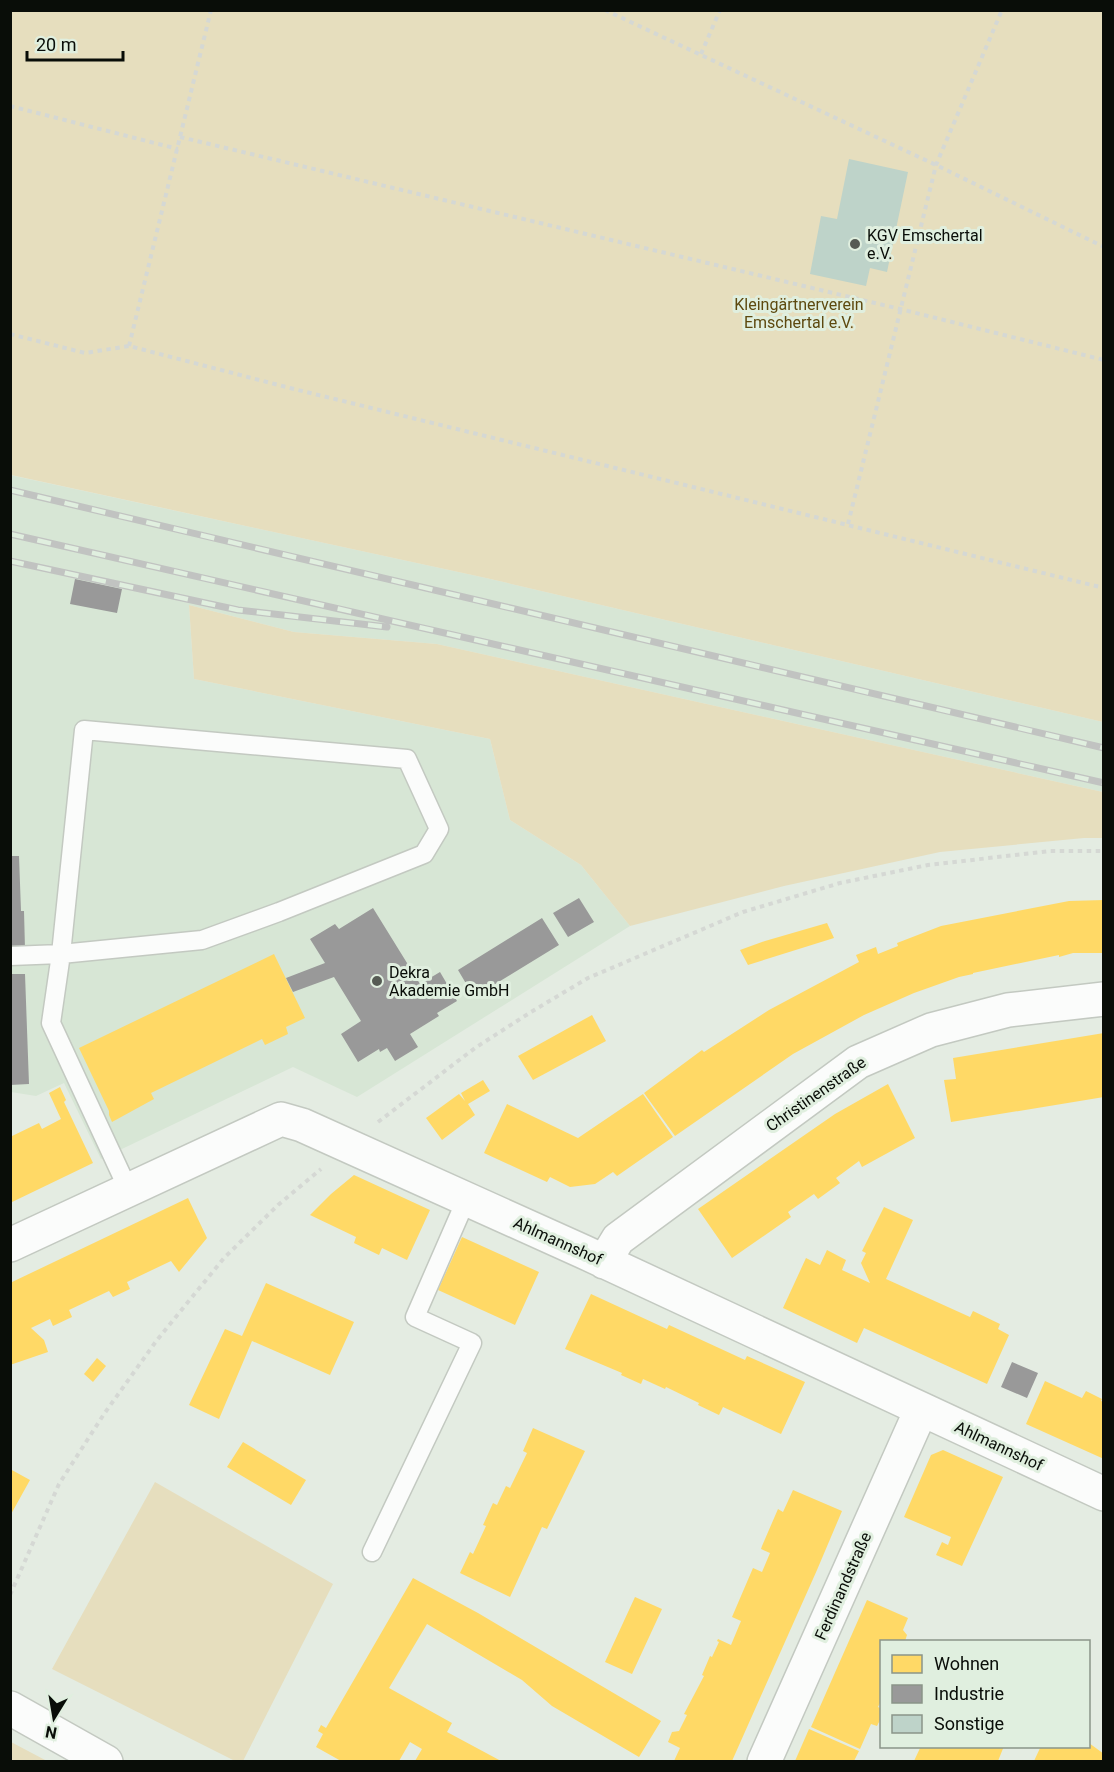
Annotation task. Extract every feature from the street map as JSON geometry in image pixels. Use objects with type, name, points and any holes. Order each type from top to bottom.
[{"type":"street","name":"Christinenstraße","points":[[604,1262],[618,1239],[858,1062],[931,1030],[1008,1010],[1104,999]]},
{"type":"street","name":"Ahlmannshof","points":[[10,1245],[281,1119],[302,1125],[604,1262],[1104,1494]]},
{"type":"street","name":"Ferdinandstraße","points":[[764,1761],[921,1410]]},
{"type":"street","points":[[10,1708],[106,1761]]},
{"type":"lane","points":[[10,956],[61,954],[202,940],[424,854],[439,829],[407,759],[84,730],[61,954],[51,1023],[128,1190]]},
{"type":"lane","points":[[372,1552],[472,1343],[415,1317],[466,1200]]},
{"type":"path","points":[[129,346],[211,10]]},
{"type":"path","points":[[605,10],[936,165],[1104,247]]},
{"type":"path","points":[[701,54],[720,10]]},
{"type":"path","points":[[848,524],[936,165],[1002,10]]},
{"type":"path","points":[[10,106],[178,149]]},
{"type":"path","points":[[180,137],[1104,360]]},
{"type":"path","points":[[10,334],[86,352],[129,346],[290,388],[1104,588]]},
{"type":"path","points":[[10,1595],[59,1484],[104,1414],[157,1340],[224,1258],[278,1205],[347,1146],[475,1048],[588,978],[743,912],[840,883],[928,865],[1050,851],[1104,851]]},
{"type":"shaded area","points":[[10,475],[486,578],[1103,722],[1103,792],[437,644],[294,632],[189,605],[194,679],[490,739],[510,820],[581,865],[630,926],[357,1097],[293,1067],[101,1159],[64,1083],[36,1096],[11,1092]]},
{"type":"green space","name":"Kleingärtnerverein Emschertal e.V.","points":[[11,11],[1103,11],[1103,722],[486,578],[11,475]]},
{"type":"green space","points":[[189,605],[294,632],[437,644],[1103,792],[1103,838],[940,852],[784,886],[630,926],[581,865],[510,820],[490,739],[194,679]]},
{"type":"green space","points":[[155,1482],[333,1584],[243,1761],[235,1761],[52,1669]]},
{"type":"green space","points":[[11,1742],[47,1761],[11,1761]]},
{"type":"building: Wohnen","points":[[1104,900],[1104,953],[1073,953],[1059,957],[1059,955],[973,973],[914,993],[864,1015],[793,1054],[675,1136],[644,1093],[702,1050],[704,1052],[769,1010],[859,962],[856,955],[876,947],[878,954],[898,946],[897,943],[941,926],[1069,901]]},
{"type":"building: Wohnen","points":[[827,923],[834,938],[748,965],[740,950],[765,941]]},
{"type":"building: Wohnen","points":[[274,954],[305,1018],[286,1027],[288,1034],[265,1045],[262,1039],[151,1093],[154,1099],[112,1122],[79,1048]]},
{"type":"building: Wohnen","points":[[592,1015],[606,1041],[533,1080],[518,1056]]},
{"type":"building: Wohnen","points":[[1104,1033],[1104,1097],[951,1122],[944,1080],[956,1079],[953,1058]]},
{"type":"building: Wohnen","points":[[483,1080],[490,1091],[468,1104],[475,1115],[442,1140],[426,1118],[459,1094],[465,1101],[461,1093]]},
{"type":"building: Wohnen","points":[[888,1084],[915,1138],[862,1167],[859,1161],[836,1178],[840,1183],[818,1199],[814,1194],[788,1212],[791,1217],[732,1258],[698,1209],[835,1114]]},
{"type":"building: Wohnen","points":[[60,1087],[66,1100],[64,1102],[93,1163],[10,1203],[10,1137],[39,1123],[42,1129],[61,1119],[49,1093]]},
{"type":"building: Wohnen","points":[[643,1094],[673,1137],[617,1176],[613,1172],[595,1184],[570,1187],[550,1177],[547,1182],[484,1153],[507,1104],[578,1138]]},
{"type":"building: Wohnen","points":[[354,1175],[430,1210],[407,1260],[382,1248],[379,1255],[354,1243],[356,1237],[310,1215]]},
{"type":"building: Wohnen","points":[[188,1198],[207,1238],[179,1272],[171,1261],[127,1282],[130,1289],[113,1297],[109,1291],[69,1310],[72,1317],[53,1326],[50,1319],[31,1328],[44,1340],[48,1352],[10,1365],[10,1283]]},
{"type":"building: Wohnen","points":[[884,1207],[913,1220],[886,1279],[970,1317],[973,1311],[1000,1324],[998,1329],[1009,1335],[987,1384],[864,1328],[857,1343],[783,1308],[806,1258],[820,1265],[827,1250],[846,1260],[842,1270],[870,1283],[861,1263],[866,1253],[862,1251]]},
{"type":"building: Wohnen","points":[[462,1237],[539,1272],[515,1325],[438,1290]]},
{"type":"building: Wohnen","points":[[266,1283],[354,1322],[330,1375],[252,1341],[219,1419],[189,1405],[225,1329],[242,1336]]},
{"type":"building: Wohnen","points":[[591,1294],[667,1329],[669,1325],[745,1360],[747,1356],[805,1382],[781,1434],[723,1407],[719,1415],[666,1387],[665,1389],[643,1379],[641,1384],[621,1375],[622,1373],[565,1349]]},
{"type":"building: Wohnen","points":[[97,1358],[106,1366],[93,1382],[84,1374]]},
{"type":"building: Wohnen","points":[[1045,1381],[1082,1398],[1086,1391],[1102,1399],[1101,1401],[1104,1402],[1104,1459],[1026,1424]]},
{"type":"building: Wohnen","points":[[533,1428],[585,1451],[547,1529],[542,1527],[510,1597],[460,1573],[470,1552],[473,1554],[486,1526],[483,1525],[493,1503],[497,1505],[506,1486],[510,1488],[527,1453],[523,1451]]},
{"type":"building: Wohnen","points":[[243,1442],[306,1480],[291,1505],[227,1467]]},
{"type":"building: Wohnen","points":[[943,1450],[1003,1477],[962,1566],[936,1555],[942,1542],[948,1545],[951,1537],[904,1517],[931,1455]]},
{"type":"building: Wohnen","points":[[10,1469],[30,1480],[10,1516]]},
{"type":"building: Wohnen","points":[[793,1490],[842,1511],[817,1570],[732,1761],[674,1761],[680,1748],[668,1742],[672,1732],[679,1731],[687,1715],[684,1714],[704,1676],[702,1675],[719,1642],[718,1639],[731,1645],[741,1621],[732,1617],[753,1568],[762,1572],[770,1553],[761,1549],[762,1546],[778,1509],[783,1512]]},
{"type":"building: Wohnen","points":[[413,1578],[478,1613],[661,1721],[639,1757],[552,1706],[522,1680],[427,1624],[389,1688],[452,1723],[447,1732],[501,1761],[415,1761],[422,1749],[410,1742],[399,1761],[341,1761],[316,1747],[323,1734],[318,1731],[321,1725],[326,1728]]},
{"type":"building: Wohnen","points":[[635,1597],[662,1609],[632,1674],[605,1662]]},
{"type":"building: Wohnen","points":[[867,1600],[908,1618],[903,1630],[907,1635],[905,1640],[880,1640],[880,1703],[878,1707],[880,1708],[880,1720],[877,1726],[871,1724],[860,1749],[811,1727]]},
{"type":"building: Wohnen","points":[[809,1729],[859,1751],[854,1761],[795,1761]]},
{"type":"building: Wohnen","points":[[1090,1744],[1104,1754],[1104,1761],[1034,1761],[1040,1748],[1090,1748]]},
{"type":"building: Wohnen","points":[[920,1748],[1003,1748],[998,1761],[914,1761]]},
{"type":"building: Industrie","points":[[75,579],[122,589],[117,613],[70,604]]},
{"type":"building: Industrie","points":[[10,856],[19,856],[25,949],[10,950]]},
{"type":"building: Industrie","points":[[579,898],[594,922],[568,937],[553,913]]},
{"type":"building: Industrie","name":"Dekra Akademie GmbH","points":[[373,908],[420,984],[440,972],[457,1001],[437,1013],[439,1016],[410,1034],[418,1047],[395,1061],[387,1048],[380,1052],[379,1049],[358,1062],[341,1034],[361,1021],[334,977],[293,992],[286,978],[325,963],[310,939],[335,924],[339,929]]},
{"type":"building: Industrie","points":[[542,918],[559,945],[474,997],[458,970]]},
{"type":"building: Industrie","points":[[10,974],[25,974],[29,1084],[10,1085]]},
{"type":"building: Industrie","points":[[1012,1362],[1038,1373],[1027,1398],[1001,1387]]},
{"type":"building: Sonstige","name":"KGV Emschertal e.V.","points":[[849,159],[908,172],[887,272],[870,268],[866,286],[810,274],[821,216],[837,219]]},
{"type":"railway","points":[[10,490],[1104,748]]},
{"type":"railway","points":[[10,534],[1104,783]]},
{"type":"railway","points":[[10,561],[238,610],[387,627]]},
{"type":"place","name":"KGV Emschertal e.V.","points":[[855,244]]},
{"type":"place","name":"Dekra Akademie GmbH","points":[[377,981]]}]
